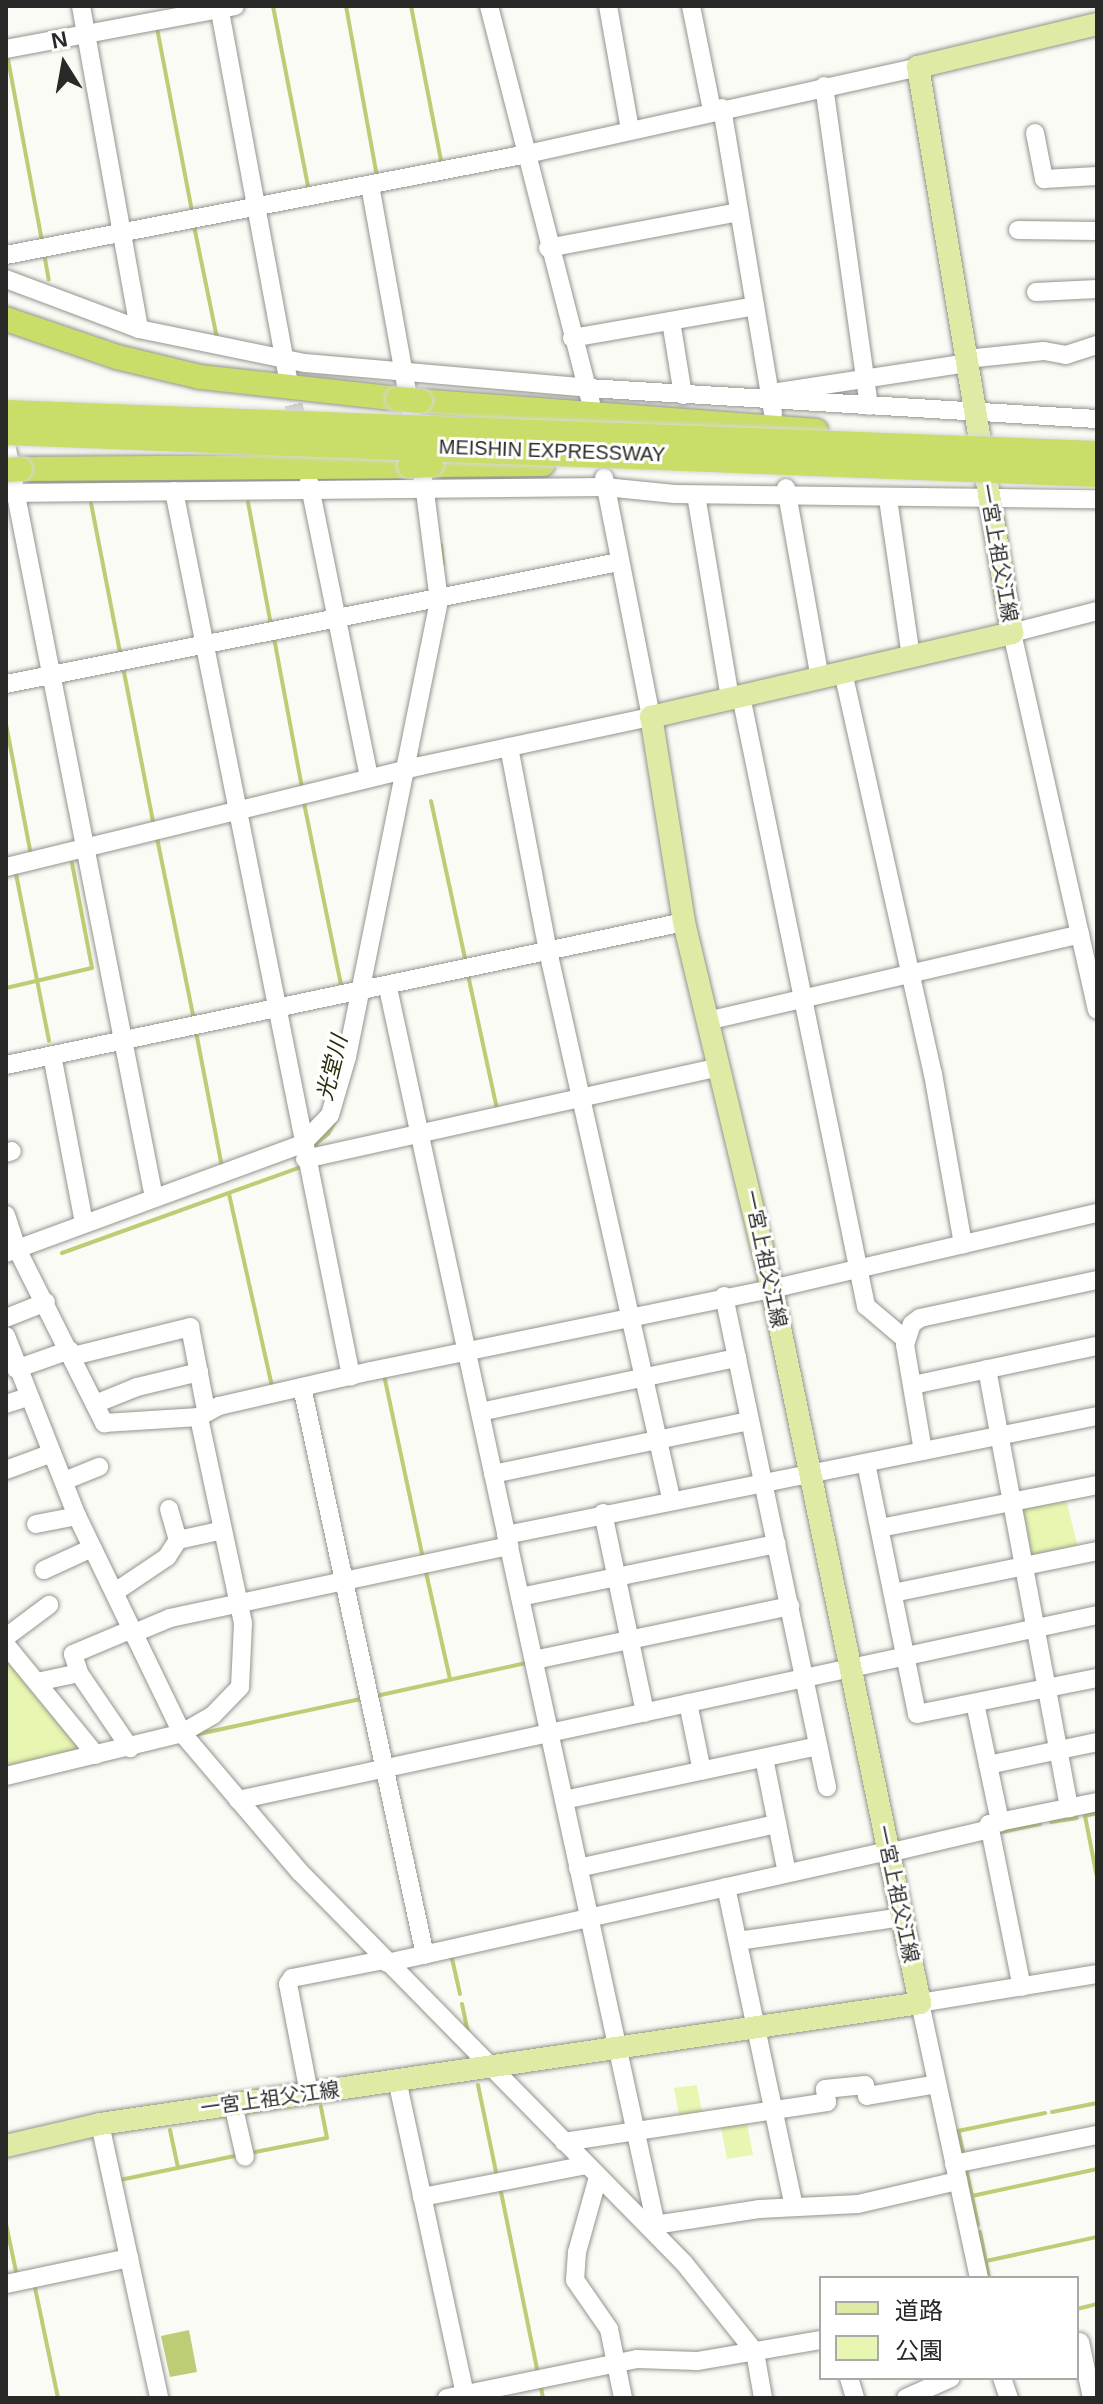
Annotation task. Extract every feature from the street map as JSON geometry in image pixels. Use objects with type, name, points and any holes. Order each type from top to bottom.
[{"type":"highway","points":[[15,323],[117,357],[200,377],[409,400],[927,438],[1097,446]]},
{"type":"highway","name":"MEISHIN EXPRESSWAY","points":[[6,412],[1097,453]]},
{"type":"highway","name":"MEISHIN EXPRESSWAY","points":[[6,433],[1097,475]]},
{"type":"highway","points":[[11,485],[420,466],[679,464],[1097,482]]},
{"type":"main road","points":[[918,67],[1097,25]]},
{"type":"main road","name":"一宮上祖父江線","points":[[6,2146],[100,2124],[920,2003],[772,1289],[684,922],[651,717],[1012,633],[986,495],[918,67]]},
{"type":"street","points":[[81,6],[139,329]]},
{"type":"street","points":[[489,6],[548,248],[589,396]]},
{"type":"street","points":[[608,6],[630,130]]},
{"type":"street","points":[[691,6],[739,212],[770,402]]},
{"type":"street","points":[[6,49],[224,7],[286,369]]},
{"type":"street","points":[[6,255],[527,154],[717,109],[918,67]]},
{"type":"street","points":[[824,86],[869,406]]},
{"type":"street","points":[[1035,133],[1044,179],[1097,176]]},
{"type":"street","points":[[304,1151],[330,1115],[362,993],[439,601],[425,491],[370,185]]},
{"type":"street","points":[[548,248],[739,212]]},
{"type":"street","points":[[1018,230],[1097,231]]},
{"type":"street","points":[[6,279],[139,329],[286,369],[404,370],[589,396],[683,395],[975,415],[1097,419]]},
{"type":"street","points":[[1036,292],[1097,289]]},
{"type":"street","points":[[572,338],[755,306]]},
{"type":"street","points":[[671,321],[683,395]]},
{"type":"street","points":[[770,402],[866,378],[1044,351],[1066,355],[1097,345]]},
{"type":"street","points":[[6,444],[77,849],[149,1200]]},
{"type":"street","points":[[6,867],[407,769],[651,717],[604,482]]},
{"type":"street","points":[[11,485],[174,491],[310,486],[425,491],[604,482],[696,495],[787,491],[888,499],[986,495],[1097,499]]},
{"type":"street","points":[[310,486],[369,778]]},
{"type":"street","points":[[174,491],[351,1376]]},
{"type":"street","points":[[787,491],[820,678]]},
{"type":"street","points":[[696,495],[735,697],[803,999],[858,1266],[871,1313],[906,1340]]},
{"type":"street","points":[[888,499],[911,656]]},
{"type":"street","points":[[6,684],[439,601],[619,562]]},
{"type":"street","points":[[1097,611],[1012,633],[1097,1010]]},
{"type":"street","points":[[843,672],[910,974],[963,1244]]},
{"type":"street","points":[[509,747],[548,951],[671,1498]]},
{"type":"street","points":[[6,1065],[388,988],[684,922]]},
{"type":"street","points":[[707,1021],[1080,934]]},
{"type":"street","points":[[388,988],[635,2131],[652,2225]]},
{"type":"street","points":[[52,1055],[84,1223]]},
{"type":"street","points":[[11,1251],[149,1200],[304,1151],[419,1133],[720,1067]]},
{"type":"street","points":[[6,1215],[11,1251],[46,1302],[104,1423],[203,1414],[302,1387],[724,1296],[772,1289],[858,1266],[1097,1213]]},
{"type":"street","points":[[923,1451],[906,1340],[920,1318],[1097,1280]]},
{"type":"street","points":[[724,1296],[827,1787]]},
{"type":"street","points":[[6,1318],[46,1302]]},
{"type":"street","points":[[6,1776],[182,1733],[213,1715],[240,1687],[244,1650],[240,1607],[219,1531],[199,1372],[190,1327],[71,1353],[16,1369]]},
{"type":"street","points":[[6,1336],[27,1397],[77,1516],[182,1733],[238,1800],[386,1961],[592,2171],[652,2225],[755,2352],[763,2398]]},
{"type":"street","points":[[913,1385],[1097,1346]]},
{"type":"street","points":[[480,1412],[737,1358]]},
{"type":"street","points":[[987,1369],[1069,1808]]},
{"type":"street","points":[[95,1404],[137,1387],[199,1372]]},
{"type":"street","points":[[302,1387],[425,1955]]},
{"type":"street","points":[[6,1404],[27,1397]]},
{"type":"street","points":[[130,1748],[79,1673],[73,1654],[170,1618],[240,1607],[671,1498],[810,1475],[1097,1416]]},
{"type":"street","points":[[493,1474],[750,1421]]},
{"type":"street","points":[[6,1470],[52,1453]]},
{"type":"street","points":[[866,1463],[917,1714],[1097,1678]]},
{"type":"street","points":[[64,1481],[99,1467]]},
{"type":"street","points":[[880,1528],[1097,1485]]},
{"type":"street","points":[[169,1509],[178,1540]]},
{"type":"street","points":[[603,1513],[645,1713]]},
{"type":"street","points":[[36,1524],[77,1516]]},
{"type":"street","points":[[115,1592],[167,1557],[178,1540],[219,1531]]},
{"type":"street","points":[[520,1597],[777,1544]]},
{"type":"street","points":[[44,1570],[92,1548]]},
{"type":"street","points":[[893,1593],[1097,1551]]},
{"type":"street","points":[[6,1637],[49,1605]]},
{"type":"street","points":[[534,1660],[790,1606]]},
{"type":"street","points":[[238,1800],[1097,1615]]},
{"type":"street","points":[[6,1645],[96,1755]]},
{"type":"street","points":[[37,1682],[79,1673]]},
{"type":"street","points":[[688,1703],[702,1771]]},
{"type":"street","points":[[975,1703],[988,1765],[1022,1987]]},
{"type":"street","points":[[988,1765],[1097,1742]]},
{"type":"street","points":[[564,1800],[818,1746]]},
{"type":"street","points":[[764,1758],[787,1873]]},
{"type":"street","points":[[309,2093],[288,1984],[292,1978],[425,1955],[1097,1802]]},
{"type":"street","points":[[578,1868],[777,1824]]},
{"type":"street","points":[[726,1887],[794,2207]]},
{"type":"street","points":[[738,1941],[902,1917]]},
{"type":"street","points":[[979,2276],[920,2003],[1097,1974]]},
{"type":"street","points":[[397,2080],[459,2397],[616,2363],[697,2361],[819,2340]]},
{"type":"street","points":[[564,2142],[827,2102],[825,2089],[865,2085],[867,2096],[937,2084]]},
{"type":"street","points":[[233,2104],[245,2157]]},
{"type":"street","points":[[100,2124],[159,2398]]},
{"type":"street","points":[[652,2225],[794,2207],[858,2204],[956,2172],[1097,2135]]},
{"type":"street","points":[[422,2197],[592,2171]]},
{"type":"street","points":[[592,2171],[575,2280],[609,2329],[623,2398]]},
{"type":"street","points":[[6,2284],[129,2258]]},
{"type":"street","points":[[1085,2341],[1092,2398]]},
{"type":"street","points":[[914,2396],[947,2380]]},
{"type":"green space","points":[[1066,1499],[1078,1548],[1030,1559],[1020,1510]]},
{"type":"green space","points":[[6,1656],[79,1743],[75,1751],[6,1766]]},
{"type":"green space","points":[[697,2085],[703,2117],[680,2121],[674,2088]]},
{"type":"green space","points":[[746,2119],[753,2155],[727,2159],[720,2122]]},
{"type":"shaded area","points":[[189,2330],[197,2372],[170,2377],[161,2336]]},
{"type":"waterway","points":[[273,6],[309,191]]},
{"type":"waterway","points":[[346,6],[377,177]]},
{"type":"waterway","points":[[411,6],[442,165]]},
{"type":"waterway","points":[[157,28],[192,212]]},
{"type":"waterway","points":[[7,54],[42,241]]},
{"type":"waterway","points":[[194,226],[217,338]]},
{"type":"waterway","points":[[44,253],[49,280]]},
{"type":"waterway","points":[[248,502],[271,625]]},
{"type":"waterway","points":[[91,503],[121,657]]},
{"type":"waterway","points":[[441,545],[443,564]]},
{"type":"waterway","points":[[274,638],[302,787]]},
{"type":"waterway","points":[[123,667],[154,826]]},
{"type":"waterway","points":[[6,724],[31,855]]},
{"type":"waterway","points":[[431,801],[466,963]]},
{"type":"waterway","points":[[304,803],[342,989]]},
{"type":"waterway","points":[[157,838],[194,1020]]},
{"type":"waterway","points":[[6,988],[92,968],[72,863]]},
{"type":"waterway","points":[[16,874],[49,1041]]},
{"type":"waterway","points":[[468,975],[497,1109]]},
{"type":"waterway","points":[[196,1032],[222,1167]]},
{"type":"waterway","name":"光堂川","points":[[312,1147],[328,1134],[337,1118]]},
{"type":"waterway","points":[[62,1253],[303,1166]]},
{"type":"waterway","points":[[229,1194],[272,1387]]},
{"type":"waterway","points":[[384,1375],[423,1558]]},
{"type":"waterway","points":[[425,1568],[450,1679]]},
{"type":"waterway","points":[[376,1696],[530,1662]]},
{"type":"waterway","points":[[194,1735],[365,1698]]},
{"type":"waterway","points":[[1097,1813],[1085,1816],[1097,1877]]},
{"type":"waterway","points":[[1051,1822],[1077,1818]]},
{"type":"waterway","points":[[997,1833],[1040,1824]]},
{"type":"waterway","points":[[451,1954],[460,1994]]},
{"type":"waterway","points":[[462,2004],[468,2033]]},
{"type":"waterway","points":[[478,2085],[497,2177]]},
{"type":"waterway","points":[[1052,2112],[1097,2103]]},
{"type":"waterway","points":[[255,2152],[327,2138],[321,2107]]},
{"type":"waterway","points":[[964,2156],[958,2131],[1045,2113]]},
{"type":"waterway","points":[[170,2130],[178,2168]]},
{"type":"waterway","points":[[120,2180],[235,2156]]},
{"type":"waterway","points":[[966,2168],[978,2225]]},
{"type":"waterway","points":[[972,2196],[1097,2169]]},
{"type":"waterway","points":[[500,2187],[538,2373]]},
{"type":"waterway","points":[[6,2224],[17,2276]]},
{"type":"waterway","points":[[980,2232],[989,2276]]},
{"type":"waterway","points":[[986,2261],[1097,2237]]},
{"type":"waterway","points":[[34,2283],[58,2398]]},
{"type":"waterway","points":[[1079,2308],[1097,2304]]},
{"type":"waterway","points":[[541,2387],[543,2398]]},
{"type":"tunnel","points":[[288,378],[300,434]]}]
